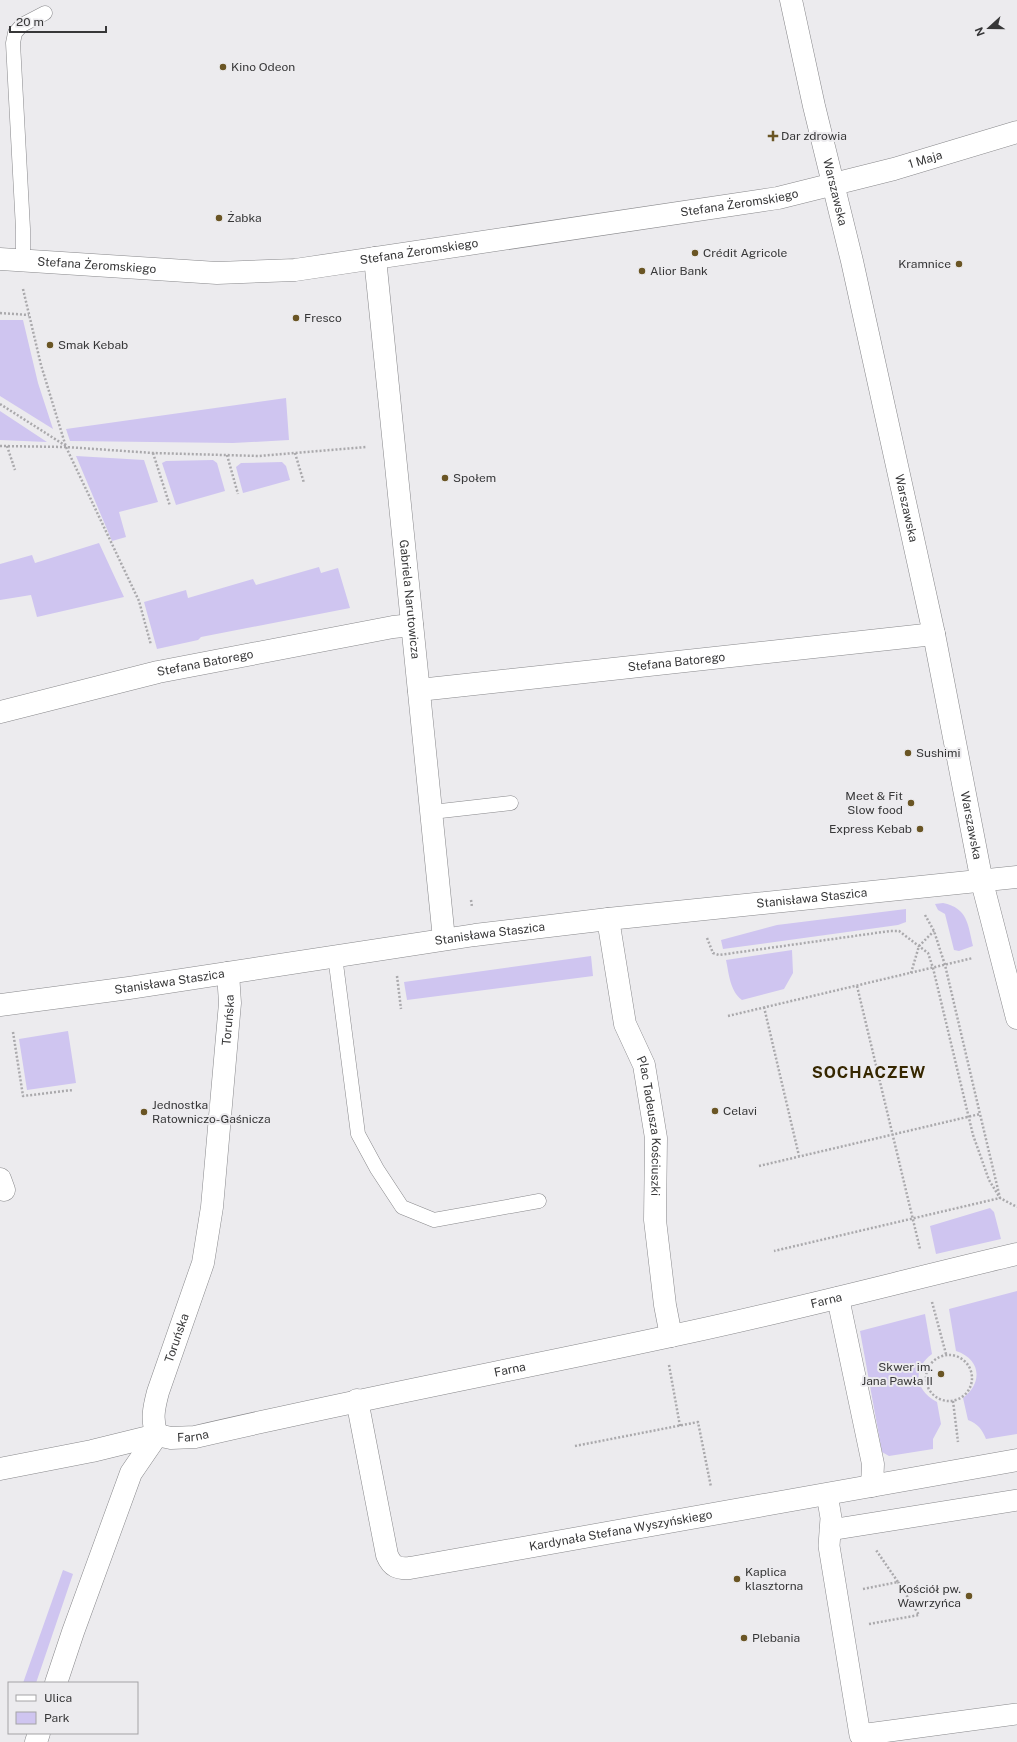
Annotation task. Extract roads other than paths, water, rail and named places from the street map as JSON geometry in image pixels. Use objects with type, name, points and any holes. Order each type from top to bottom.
[{"type":"street","name":"Warszawska","points":[[791,0],[852,261],[934,634],[982,882],[1017,1018]]},
{"type":"street","name":"1 Maja","points":[[834,185],[1017,132]]},
{"type":"street","name":"Stefana Żeromskiego","points":[[0,259],[217,274],[294,270],[778,198],[834,185]]},
{"type":"street","name":"Gabriela Narutowicza","points":[[375,258],[444,939]]},
{"type":"street","name":"Stefana Batorego","points":[[0,712],[158,672],[412,625]]},
{"type":"street","name":"Stefana Batorego","points":[[419,690],[934,634]]},
{"type":"street","name":"Stanisława Staszica","points":[[0,1005],[129,988],[444,939],[608,919],[916,887],[982,882],[1017,877]]},
{"type":"street","name":"Plac Tadeusza Kościuszki","points":[[608,919],[625,1024],[644,1065],[656,1138],[655,1220],[665,1305],[671,1336]]},
{"type":"street","name":"Toruńska","points":[[158,1434],[154,1426],[154,1410],[158,1392],[202,1263],[212,1207],[230,1003],[228,973]]},
{"type":"street","name":"Farna","points":[[0,1469],[92,1451],[158,1434],[171,1438],[196,1437],[357,1400],[671,1336],[838,1298],[1017,1254]]},
{"type":"street","points":[[838,1298],[872,1464],[872,1486]]},
{"type":"street","name":"Kardynała Stefana Wyszyńskiego","points":[[357,1400],[387,1554],[391,1563],[395,1567],[410,1568],[1017,1460]]},
{"type":"street","points":[[56,1682],[131,1473],[158,1434]]},
{"type":"street","points":[[827,1494],[832,1518],[829,1546],[860,1735],[1017,1714]]},
{"type":"street","points":[[830,1530],[1017,1500]]},
{"type":"lane","points":[[23,260],[23,229],[13,43],[15,33],[22,25],[45,13]]},
{"type":"lane","points":[[432,812],[511,802]]},
{"type":"lane","points":[[335,956],[358,1134],[377,1169],[402,1207],[434,1220],[539,1201]]},
{"type":"place","name":"Kino Odeon","points":[[223,67]]},
{"type":"place","name":"Dar zdrowia","points":[[773,136]]},
{"type":"place","name":"Żabka","points":[[219,218]]},
{"type":"place","name":"Crédit Agricole","points":[[695,253]]},
{"type":"place","name":"Kramnice","points":[[959,264]]},
{"type":"place","name":"Alior Bank","points":[[642,271]]},
{"type":"place","name":"Fresco","points":[[296,318]]},
{"type":"place","name":"Smak Kebab","points":[[50,345]]},
{"type":"place","name":"Społem","points":[[445,478]]},
{"type":"place","name":"Sushimi","points":[[908,753]]},
{"type":"place","name":"Meet & Fit Slow food","points":[[911,803]]},
{"type":"place","name":"Express Kebab","points":[[920,829]]},
{"type":"place","name":"Celavi","points":[[715,1111]]},
{"type":"place","name":"Jednostka Ratowniczo-Gaśnicza","points":[[144,1112]]},
{"type":"place","name":"Skwer im. Jana Pawła II","points":[[941,1374]]},
{"type":"place","name":"Kaplica klasztorna","points":[[737,1579]]},
{"type":"place","name":"Kościół pw. Wawrzyńca","points":[[969,1596]]},
{"type":"place","name":"Plebania","points":[[744,1638]]},
{"type":"district","name":"SOCHACZEW","points":[[869,1072]]}]
